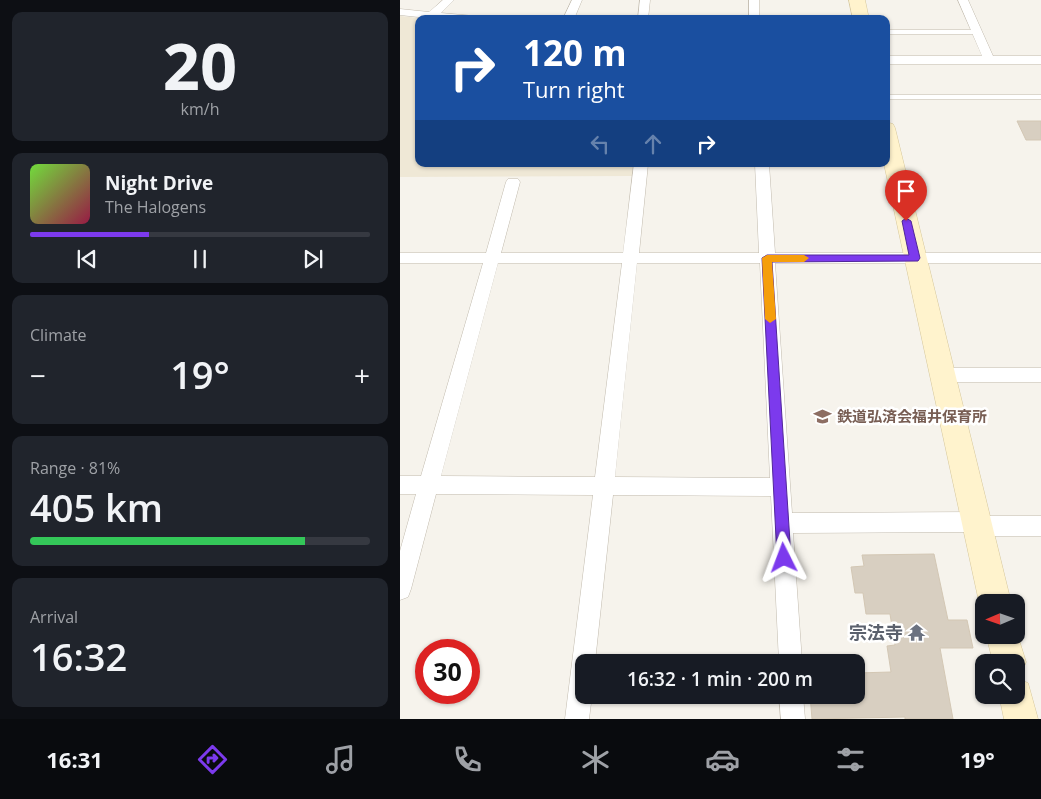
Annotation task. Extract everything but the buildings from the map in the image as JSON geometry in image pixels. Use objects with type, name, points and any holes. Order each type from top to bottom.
[{"type":"street","points":[[400,12],[432,15],[449,0]]},
{"type":"street","points":[[570,15],[577,0]]},
{"type":"street","points":[[642,15],[644,0]]},
{"type":"street","points":[[754,0],[754,15]]},
{"type":"street","points":[[857,0],[861,15]]},
{"type":"street","points":[[963,0],[989,60]]},
{"type":"street","points":[[890,60],[1041,60]]},
{"type":"street","points":[[890,146],[993,594]]},
{"type":"street","points":[[577,719],[641,167]]},
{"type":"street","points":[[762,167],[790,654]]},
{"type":"street","points":[[400,589],[513,182]]},
{"type":"street","points":[[400,258],[1041,258]]},
{"type":"street","points":[[942,375],[1041,375]]},
{"type":"street","points":[[400,486],[780,487]]},
{"type":"street","points":[[782,522],[1041,526]]},
{"type":"street","points":[[792,704],[793,719]]},
{"type":"street","points":[[1018,704],[1021,719]]},
{"type":"lane","points":[[890,32],[977,32]]},
{"type":"lane","points":[[890,97],[1041,98]]},
{"type":"shaded area","points":[[400,16],[415,18],[415,167],[633,167],[632,176],[400,177]]},
{"type":"slow traffic","points":[[770,319],[767,258],[804,258]]},
{"type":"place","name":"鉄道弘済会福井保育所","points":[[823,416]]},
{"type":"place","name":"宗法寺","points":[[917,632]]},
{"type":"route","points":[[784,558],[767,258],[915,258],[906,221]]}]
